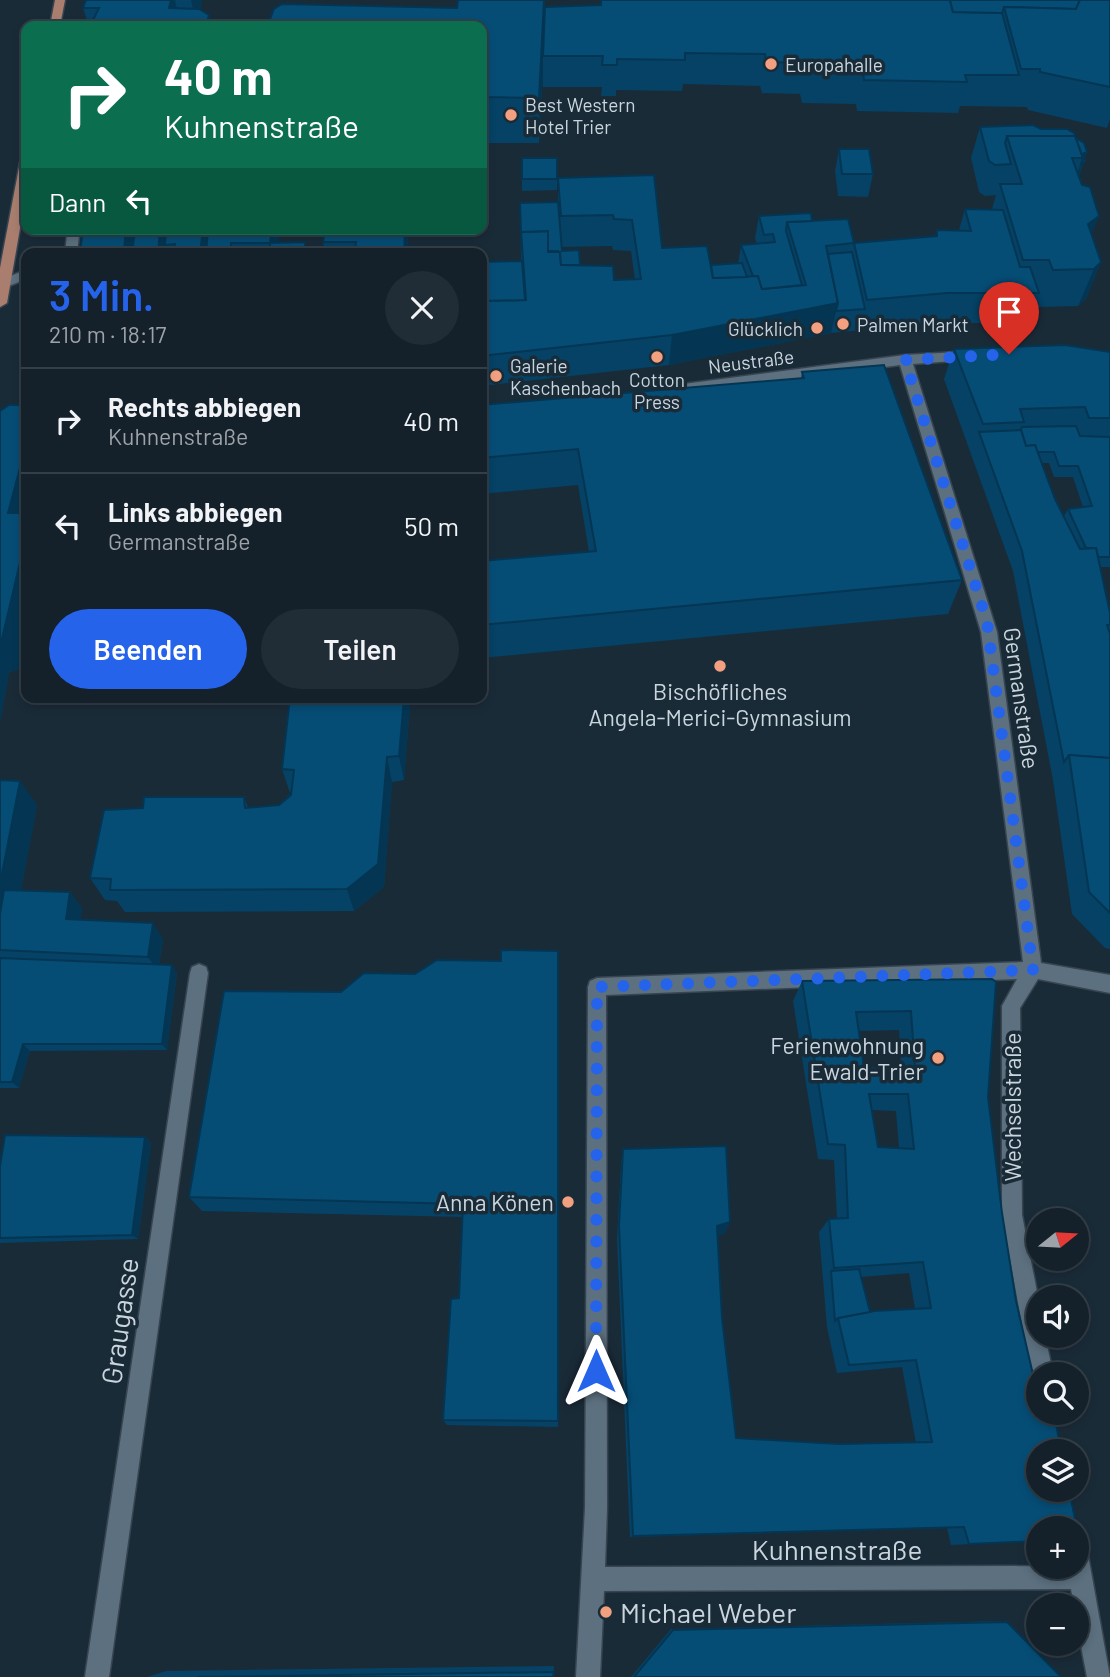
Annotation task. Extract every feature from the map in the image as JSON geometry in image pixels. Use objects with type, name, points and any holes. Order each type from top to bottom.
[{"type":"main road","points":[[56,21],[60,0]]},
{"type":"main road","points":[[0,303],[21,192]]},
{"type":"street","points":[[72,248],[74,235]]},
{"type":"street","points":[[4,283],[21,276]]},
{"type":"street","name":"Neustraße","points":[[658,392],[905,360],[996,354]]},
{"type":"street","name":"Germanstraße","points":[[905,360],[987,622],[1033,970]]},
{"type":"street","points":[[588,1677],[596,1494],[597,987],[1033,970],[1110,984]]},
{"type":"street","name":"Wechselstraße","points":[[1033,970],[1012,1006],[1012,1215],[1040,1362]]},
{"type":"street","name":"Graugasse","points":[[97,1677],[199,973]]},
{"type":"street","name":"Kuhnenstraße","points":[[593,1579],[1026,1567]]},
{"type":"street","points":[[1080,1579],[1099,1677]]},
{"type":"building","points":[[86,0],[171,0],[169,8],[199,9],[209,15],[207,21],[92,21],[99,8],[83,8]]},
{"type":"building","points":[[458,0],[544,0],[539,98],[487,97],[487,21],[266,21],[270,19],[274,9],[282,4],[457,8]]},
{"type":"building","name":"Europahalle","points":[[601,0],[950,0],[953,12],[1002,13],[1019,75],[965,75],[967,82],[864,80],[863,73],[807,72],[805,63],[766,62],[765,54],[685,53],[685,60],[617,59],[617,65],[602,65],[603,56],[543,56],[545,7],[601,5]]},
{"type":"building","points":[[950,0],[1080,0],[1076,9],[1004,7],[1002,13],[953,12]]},
{"type":"building","points":[[1080,0],[1110,0],[1110,87],[1040,72],[1040,69],[1021,69],[1004,7],[1076,9]]},
{"type":"building","points":[[1033,125],[1041,129],[1067,129],[1075,136],[1007,136],[1005,143],[1011,164],[995,165],[989,161],[980,127]]},
{"type":"building","points":[[1007,136],[1075,136],[1083,158],[1072,158],[1082,185],[1090,187],[1099,216],[1088,224],[1101,262],[1094,269],[1053,270],[1049,260],[1023,260],[1000,184],[1022,184]]},
{"type":"building","points":[[1076,138],[1084,143],[1087,152],[1082,154],[1085,161],[1081,164],[1083,158]]},
{"type":"building","points":[[839,149],[869,149],[873,174],[842,174]]},
{"type":"building","points":[[522,158],[557,158],[557,179],[522,179]]},
{"type":"building","points":[[654,175],[662,248],[707,246],[713,278],[758,276],[762,289],[806,285],[787,222],[848,219],[854,243],[826,246],[838,303],[672,335],[487,355],[487,301],[526,300],[521,232],[548,231],[548,252],[560,252],[561,265],[613,266],[614,280],[641,279],[632,220],[614,219],[613,215],[561,216],[558,178]]},
{"type":"building","points":[[558,202],[562,251],[579,250],[580,265],[561,265],[560,252],[548,251],[548,231],[521,232],[520,203]]},
{"type":"building","points":[[965,209],[1003,210],[1020,267],[1030,267],[1039,293],[947,293],[867,300],[854,243],[937,236],[937,230],[971,231]]},
{"type":"building","points":[[811,213],[812,221],[787,222],[786,231],[802,285],[762,289],[758,276],[753,276],[741,245],[775,242],[773,234],[764,235],[759,216]]},
{"type":"building","points":[[82,235],[125,235],[124,248],[81,248]]},
{"type":"building","points":[[134,235],[160,235],[158,248],[133,248]]},
{"type":"building","points":[[166,235],[202,235],[201,248],[175,248],[175,244],[165,245]]},
{"type":"building","points":[[208,235],[271,235],[270,243],[231,243],[231,248],[206,248]]},
{"type":"building","points":[[324,235],[405,235],[404,248],[355,248],[356,242],[323,242]]},
{"type":"building","points":[[305,242],[305,248],[270,248],[270,243]]},
{"type":"building","points":[[852,252],[865,309],[836,311],[838,303],[828,254]]},
{"type":"building","points":[[522,261],[525,300],[487,301],[487,262]]},
{"type":"building","points":[[742,263],[747,277],[713,278],[711,265]]},
{"type":"building","points":[[1065,345],[1110,352],[1110,418],[1089,418],[1085,407],[1020,409],[1024,422],[983,424],[954,349]]},
{"type":"building","points":[[884,365],[962,580],[487,624],[487,560],[596,551],[578,449],[487,457],[487,404],[804,378],[802,372]]},
{"type":"building","points":[[9,405],[21,405],[21,464],[8,513],[21,513],[21,558],[0,644],[0,411]]},
{"type":"building","points":[[1076,426],[1080,436],[1110,437],[1110,557],[1098,557],[1096,548],[1086,548],[1068,509],[1092,506],[1078,466],[1059,466],[1054,452],[1038,452],[1040,460],[1035,445],[1026,446],[1021,430],[1022,427]]},
{"type":"building","points":[[1021,430],[1026,446],[1035,445],[1055,499],[1080,549],[1096,548],[1110,613],[1110,625],[1107,625],[1110,634],[1110,758],[1069,755],[1064,762],[1022,551],[979,432]]},
{"type":"building","points":[[289,703],[404,703],[399,756],[387,757],[378,864],[347,889],[110,890],[111,879],[90,878],[104,810],[143,808],[144,797],[244,797],[245,808],[279,805],[291,795],[294,770],[282,769]]},
{"type":"building","points":[[1069,755],[1110,758],[1110,913],[1089,892]]},
{"type":"building","points":[[0,780],[20,781],[0,884]]},
{"type":"building","points":[[4,890],[70,892],[66,919],[153,923],[148,957],[0,950],[0,914]]},
{"type":"building","points":[[501,950],[558,951],[558,1421],[443,1420],[451,1299],[459,1298],[463,1204],[189,1197],[224,991],[341,992],[364,973],[415,974],[437,960],[501,961]]},
{"type":"building","points":[[0,958],[172,965],[162,1044],[23,1044],[12,1082],[0,1082]]},
{"type":"building","points":[[992,979],[996,982],[988,1097],[1002,1213],[1016,1301],[1030,1362],[1026,1362],[1026,1425],[1056,1425],[1059,1439],[1026,1439],[1026,1502],[1072,1502],[1074,1516],[1026,1516],[1026,1542],[969,1544],[964,1527],[633,1536],[619,1226],[623,1149],[726,1146],[730,1222],[717,1226],[722,1318],[736,1438],[839,1444],[932,1442],[916,1360],[849,1365],[838,1318],[874,1311],[931,1308],[923,1262],[834,1268],[829,1219],[848,1218],[845,1145],[828,1144],[802,981]],"holes":[[[911,1011],[915,1068],[864,1067],[856,1012]],[[869,1094],[908,1094],[914,1149],[878,1147]]]},
{"type":"building","points":[[5,1135],[145,1137],[132,1235],[0,1238],[0,1166]]},
{"type":"building","points":[[859,1269],[870,1312],[838,1318],[835,1321],[831,1271]]},
{"type":"building","points":[[1007,1622],[1026,1641],[1026,1656],[1040,1656],[1061,1677],[634,1677],[673,1630]]},
{"type":"building","points":[[554,1672],[553,1677],[197,1677]]},
{"type":"place","name":"Europahalle","points":[[771,64]]},
{"type":"place","name":"Best Western Hotel Trier","points":[[511,115]]},
{"type":"place","name":"Palmen Markt","points":[[843,324]]},
{"type":"place","name":"Glücklich","points":[[817,328]]},
{"type":"place","name":"Cotton Press","points":[[657,357]]},
{"type":"place","name":"Galerie Kaschenbach","points":[[496,376]]},
{"type":"place","name":"Bischöfliches Angela-Merici-Gymnasium","points":[[720,666]]},
{"type":"place","name":"Ferienwohnung Ewald-Trier","points":[[938,1058]]},
{"type":"place","name":"Anna Könen","points":[[568,1202]]},
{"type":"place","name":"Michael Weber","points":[[606,1612]]},
{"type":"route","points":[[596,1371],[597,987],[1033,970],[987,622],[905,360],[1009,354]]}]
